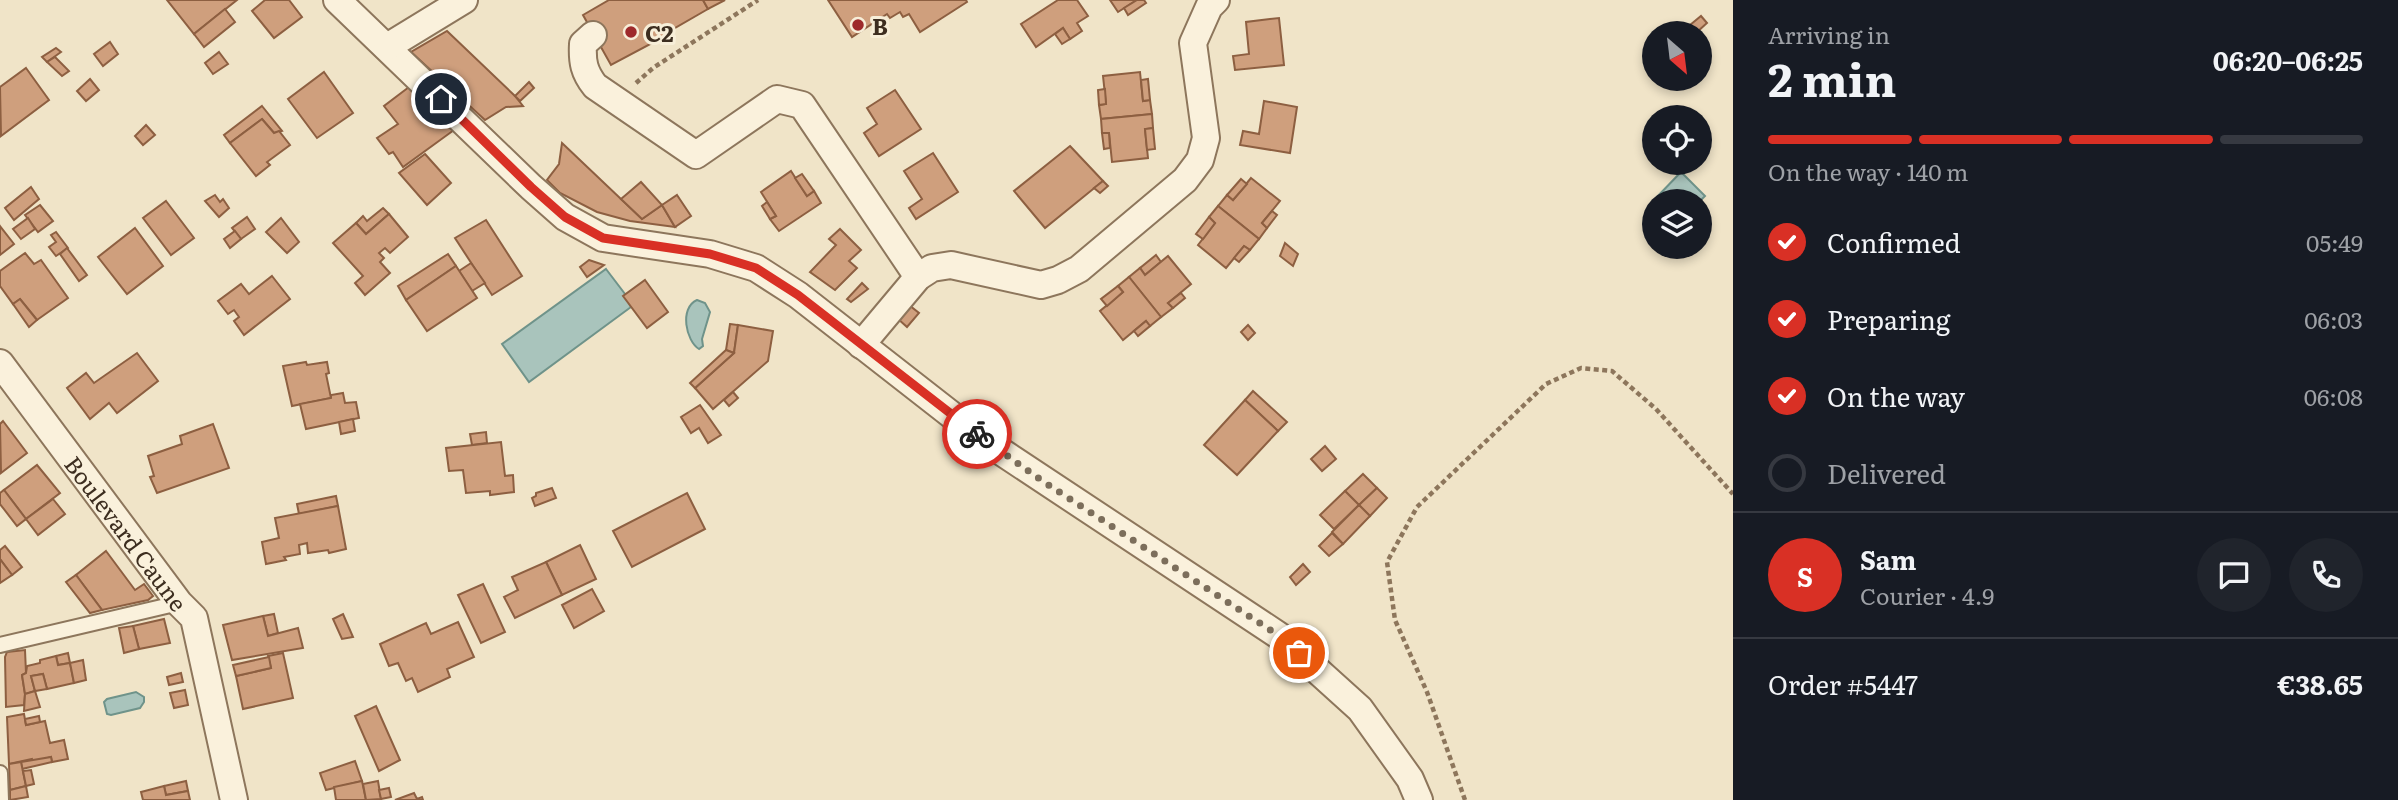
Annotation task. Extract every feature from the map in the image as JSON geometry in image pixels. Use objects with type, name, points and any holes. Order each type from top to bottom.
[{"type":"street","points":[[337,0],[565,217],[603,238],[710,254],[756,268],[798,295],[985,441],[1278,635],[1360,709],[1410,779],[1419,800]]},
{"type":"street","points":[[387,47],[464,0]]},
{"type":"street","points":[[861,345],[918,276],[932,268],[951,265],[1041,285],[1058,280],[1079,269],[1185,180],[1200,160],[1206,138],[1193,43],[1209,7],[1216,0]]},
{"type":"street","points":[[593,34],[583,44],[582,61],[586,74],[606,94],[696,155],[777,99],[802,105],[918,276]]},
{"type":"street","name":"Boulevard Caune","points":[[0,363],[179,603],[194,618],[234,800]]},
{"type":"lane","points":[[0,645],[179,603]]},
{"type":"lane","points":[[0,773],[1,800]]},
{"type":"path","points":[[617,100],[653,68],[758,0]]},
{"type":"path","points":[[1465,800],[1427,692],[1395,620],[1387,562],[1417,507],[1546,384],[1581,368],[1612,372],[1656,409],[1733,494]]},
{"type":"water","points":[[1678,175],[1684,175],[1698,189],[1665,189]]},
{"type":"water","points":[[606,269],[625,294],[631,307],[529,382],[502,344]]},
{"type":"water","points":[[697,300],[705,303],[710,312],[702,339],[703,346],[699,349],[694,345],[686,324],[688,310]]},
{"type":"water","points":[[136,692],[144,697],[140,708],[107,714],[104,702],[107,699]]},
{"type":"building","points":[[167,0],[237,0],[194,34]]},
{"type":"building","points":[[265,0],[289,0],[302,17],[274,38],[252,11]]},
{"type":"building","name":"C2","points":[[609,0],[703,0],[708,9],[670,31],[671,33],[611,65],[583,15]]},
{"type":"building","points":[[703,0],[725,0],[708,9]]},
{"type":"building","name":"B","points":[[828,0],[967,2],[920,32],[909,14],[903,17],[900,12],[890,18],[887,14],[852,37]]},
{"type":"building","points":[[1058,0],[1077,0],[1088,16],[1077,23],[1082,31],[1070,39],[1063,28],[1036,47],[1021,24]]},
{"type":"building","points":[[1110,0],[1137,0],[1118,12]]},
{"type":"building","points":[[1137,0],[1144,0],[1146,3],[1128,15],[1124,8]]},
{"type":"building","points":[[225,9],[235,22],[204,47],[194,34]]},
{"type":"building","points":[[1279,18],[1284,65],[1235,70],[1233,56],[1249,54],[1246,22]]},
{"type":"building","points":[[1063,28],[1070,39],[1062,44],[1055,34]]},
{"type":"building","points":[[447,31],[523,106],[506,107],[485,120],[411,52]]},
{"type":"building","points":[[110,42],[118,54],[103,66],[94,54]]},
{"type":"building","points":[[56,48],[61,52],[47,62],[42,57]]},
{"type":"building","points":[[219,52],[228,64],[213,74],[205,63]]},
{"type":"building","points":[[55,57],[69,71],[62,76],[47,62]]},
{"type":"building","points":[[26,68],[49,100],[1,136],[0,87]]},
{"type":"building","points":[[324,72],[353,113],[317,138],[288,99]]},
{"type":"building","points":[[1140,72],[1143,101],[1150,100],[1152,114],[1101,119],[1099,105],[1106,104],[1103,76]]},
{"type":"building","points":[[90,79],[99,90],[86,101],[77,91]]},
{"type":"building","points":[[1148,79],[1150,100],[1143,101],[1141,80]]},
{"type":"building","points":[[529,82],[534,88],[520,101],[515,96]]},
{"type":"building","points":[[409,87],[454,130],[403,167],[393,152],[389,154],[377,138],[398,124],[384,106]]},
{"type":"building","points":[[1105,89],[1106,104],[1099,105],[1098,90]]},
{"type":"building","points":[[895,90],[921,129],[879,156],[864,133],[877,124],[867,108]]},
{"type":"building","points":[[1264,101],[1297,107],[1290,153],[1240,145],[1243,131],[1259,134]]},
{"type":"building","points":[[262,106],[282,131],[274,133],[262,119],[230,143],[224,135]]},
{"type":"building","points":[[1152,114],[1153,128],[1145,129],[1148,158],[1112,162],[1109,133],[1102,133],[1101,119]]},
{"type":"building","points":[[262,119],[274,133],[279,131],[290,145],[267,162],[270,165],[256,176],[230,143]]},
{"type":"building","points":[[146,125],[155,135],[143,145],[135,136]]},
{"type":"building","points":[[1153,128],[1155,149],[1147,150],[1145,129]]},
{"type":"building","points":[[1102,133],[1109,133],[1110,148],[1104,149]]},
{"type":"building","points":[[562,143],[642,219],[662,205],[675,227],[630,221],[597,212],[560,193],[547,180],[559,164]]},
{"type":"building","points":[[1070,146],[1103,181],[1045,228],[1014,191]]},
{"type":"building","points":[[933,153],[958,192],[916,219],[909,208],[922,199],[904,171]]},
{"type":"building","points":[[425,154],[451,183],[427,205],[399,173]]},
{"type":"building","points":[[791,171],[807,196],[814,191],[821,203],[779,231],[770,219],[776,216],[761,192]]},
{"type":"building","points":[[802,174],[814,191],[807,196],[795,178]]},
{"type":"building","points":[[1251,178],[1280,201],[1262,223],[1267,228],[1259,239],[1218,206],[1227,195],[1233,200]]},
{"type":"building","points":[[1241,179],[1247,184],[1233,200],[1227,195]]},
{"type":"building","points":[[1103,181],[1108,186],[1100,193],[1094,188]]},
{"type":"building","points":[[641,182],[662,205],[642,219],[621,199]]},
{"type":"building","points":[[31,187],[39,199],[14,220],[5,208]]},
{"type":"building","points":[[215,195],[220,202],[223,199],[229,208],[219,217],[205,201]]},
{"type":"building","points":[[677,195],[691,216],[675,227],[662,205]]},
{"type":"building","points":[[166,201],[194,238],[171,255],[143,218]]},
{"type":"building","points":[[767,202],[776,216],[770,219],[762,206]]},
{"type":"building","points":[[40,205],[53,221],[38,232],[25,215]]},
{"type":"building","points":[[1218,206],[1259,239],[1250,250],[1244,246],[1226,268],[1198,245],[1215,223],[1209,217]]},
{"type":"building","points":[[383,208],[389,214],[366,234],[356,223],[363,216],[367,221]]},
{"type":"building","points":[[1272,211],[1277,215],[1267,228],[1262,223]]},
{"type":"building","points":[[389,214],[408,237],[390,253],[385,248],[379,253],[384,258],[380,262],[390,273],[365,295],[355,283],[363,276],[333,243],[356,223],[366,234]]},
{"type":"building","points":[[247,217],[255,229],[241,239],[232,228]]},
{"type":"building","points":[[1209,217],[1215,223],[1203,239],[1196,234]]},
{"type":"building","points":[[28,218],[35,229],[21,239],[13,229]]},
{"type":"building","points":[[281,218],[299,242],[287,253],[266,232]]},
{"type":"building","points":[[486,220],[522,276],[492,295],[455,238]]},
{"type":"building","points":[[0,226],[14,244],[0,255]]},
{"type":"building","points":[[135,228],[163,266],[127,294],[98,257]]},
{"type":"building","points":[[840,229],[861,250],[849,261],[857,268],[835,290],[810,272],[836,245],[829,239]]},
{"type":"building","points":[[235,231],[241,239],[230,248],[224,239]]},
{"type":"building","points":[[56,232],[68,248],[56,256],[49,247],[56,242],[51,235]]},
{"type":"building","points":[[1285,243],[1298,254],[1293,266],[1280,256]]},
{"type":"building","points":[[1244,246],[1250,250],[1239,262],[1234,258]]},
{"type":"building","points":[[67,248],[87,275],[79,281],[60,254]]},
{"type":"building","points":[[25,253],[34,264],[41,260],[68,298],[37,320],[20,299],[13,304],[0,286],[0,271]]},
{"type":"building","points":[[448,254],[456,266],[406,300],[398,286]]},
{"type":"building","points":[[1156,255],[1161,262],[1145,275],[1140,268]]},
{"type":"building","points":[[1168,256],[1191,284],[1168,303],[1173,308],[1161,317],[1129,277],[1140,268],[1145,275]]},
{"type":"building","points":[[589,260],[604,265],[587,277],[580,267]]},
{"type":"building","points":[[471,263],[485,283],[472,291],[459,271]]},
{"type":"building","points":[[456,266],[477,298],[427,331],[406,300]]},
{"type":"building","points":[[272,276],[290,299],[244,335],[234,321],[239,317],[234,310],[228,314],[218,301],[241,284],[249,294]]},
{"type":"building","points":[[1129,277],[1161,317],[1150,326],[1146,321],[1123,340],[1100,311],[1123,292],[1118,286]]},
{"type":"building","points":[[645,280],[668,312],[647,328],[623,296]]},
{"type":"building","points":[[862,283],[868,289],[851,302],[847,299]]},
{"type":"building","points":[[1118,286],[1123,292],[1107,306],[1101,299]]},
{"type":"building","points":[[1181,293],[1185,298],[1173,308],[1168,303]]},
{"type":"building","points":[[20,299],[37,320],[29,327],[13,304]]},
{"type":"building","points":[[909,305],[919,313],[907,327],[897,318]]},
{"type":"building","points":[[1146,321],[1150,326],[1138,336],[1134,331]]},
{"type":"building","points":[[730,324],[738,325],[734,353],[726,350]]},
{"type":"building","points":[[738,325],[773,331],[768,361],[713,409],[695,388],[734,353]]},
{"type":"building","points":[[1248,325],[1255,333],[1248,340],[1241,332]]},
{"type":"building","points":[[726,350],[734,353],[695,388],[690,383]]},
{"type":"building","points":[[137,353],[158,381],[117,413],[109,403],[90,419],[67,388],[86,373],[94,383]]},
{"type":"building","points":[[306,362],[307,365],[327,362],[329,373],[326,374],[331,398],[292,406],[283,366]]},
{"type":"building","points":[[1253,391],[1287,422],[1278,431],[1245,400]]},
{"type":"building","points":[[733,392],[738,398],[729,406],[724,400]]},
{"type":"building","points":[[343,393],[345,403],[356,402],[359,418],[306,429],[300,404]]},
{"type":"building","points":[[1245,400],[1278,431],[1237,475],[1204,445]]},
{"type":"building","points":[[700,405],[721,435],[708,443],[699,428],[691,433],[681,417]]},
{"type":"building","points":[[353,419],[355,431],[341,434],[339,422]]},
{"type":"building","points":[[3,421],[27,453],[1,473],[0,424]]},
{"type":"building","points":[[213,424],[229,468],[157,493],[150,477],[154,476],[148,456],[182,444],[180,436]]},
{"type":"building","points":[[486,432],[487,443],[472,445],[470,434]]},
{"type":"building","points":[[501,442],[505,476],[513,475],[514,492],[490,495],[490,491],[466,493],[463,470],[449,471],[446,448]]},
{"type":"building","points":[[1325,446],[1336,459],[1322,471],[1311,459]]},
{"type":"building","points":[[37,465],[60,493],[26,519],[4,490]]},
{"type":"building","points":[[1363,474],[1377,488],[1359,505],[1345,491]]},
{"type":"building","points":[[552,488],[556,498],[535,506],[532,498],[536,493]]},
{"type":"building","points":[[1377,488],[1387,498],[1370,516],[1359,505]]},
{"type":"building","points":[[4,490],[26,519],[17,526],[0,504],[0,493]]},
{"type":"building","points":[[1345,491],[1359,505],[1334,529],[1320,515]]},
{"type":"building","points":[[687,493],[705,529],[632,567],[613,531]]},
{"type":"building","points":[[336,496],[338,506],[299,514],[297,504]]},
{"type":"building","points":[[53,499],[65,514],[38,535],[26,519]]},
{"type":"building","points":[[1359,505],[1370,516],[1343,544],[1332,532]]},
{"type":"building","points":[[338,506],[346,549],[329,553],[328,550],[308,553],[307,543],[299,545],[300,554],[266,564],[262,542],[279,538],[275,518]]},
{"type":"building","points":[[1332,533],[1343,544],[1329,556],[1319,546]]},
{"type":"building","points":[[580,545],[596,579],[562,595],[546,562]]},
{"type":"building","points":[[5,546],[22,567],[12,575],[0,559],[0,550]]},
{"type":"building","points":[[106,551],[135,590],[144,584],[153,596],[148,600],[102,610],[76,575]]},
{"type":"building","points":[[0,559],[12,575],[0,583]]},
{"type":"building","points":[[546,562],[562,595],[515,618],[504,597],[518,590],[512,577]]},
{"type":"building","points":[[1303,564],[1310,572],[1296,585],[1290,577]]},
{"type":"building","points":[[76,575],[102,610],[90,613],[66,582]]},
{"type":"building","points":[[483,584],[505,632],[481,643],[458,595]]},
{"type":"building","points":[[592,589],[604,611],[574,628],[562,605]]},
{"type":"building","points":[[274,614],[278,633],[268,636],[263,616]]},
{"type":"building","points":[[343,614],[353,637],[342,639],[333,619]]},
{"type":"building","points":[[263,616],[268,636],[298,628],[303,648],[232,660],[223,625]]},
{"type":"building","points":[[164,619],[170,643],[139,649],[133,626]]},
{"type":"building","points":[[458,622],[474,657],[447,669],[450,677],[418,692],[412,678],[406,681],[398,663],[389,666],[380,644],[426,623],[431,634]]},
{"type":"building","points":[[133,626],[139,649],[124,653],[119,628]]},
{"type":"building","points":[[25,650],[26,673],[22,675],[24,705],[6,707],[5,657],[7,652]]},
{"type":"building","points":[[68,653],[70,663],[58,665],[56,656]]},
{"type":"building","points":[[283,653],[293,698],[243,709],[236,676],[271,668],[268,656]]},
{"type":"building","points":[[56,656],[58,665],[70,663],[74,683],[47,689],[43,674],[31,676],[35,691],[25,694],[22,675],[26,673],[27,666]]},
{"type":"building","points":[[269,657],[271,668],[236,676],[233,665]]},
{"type":"building","points":[[83,660],[86,680],[74,683],[70,663]]},
{"type":"building","points":[[181,673],[183,682],[169,685],[167,677]]},
{"type":"building","points":[[43,674],[47,689],[35,691],[31,676]]},
{"type":"building","points":[[185,690],[188,705],[174,708],[170,693]]},
{"type":"building","points":[[35,691],[40,707],[24,711],[25,694]]},
{"type":"building","points":[[376,706],[400,760],[379,771],[355,716]]},
{"type":"building","points":[[24,714],[26,725],[45,721],[50,743],[64,740],[68,759],[52,762],[51,757],[9,764],[7,717]]},
{"type":"building","points":[[39,716],[40,722],[26,725],[25,719]]},
{"type":"building","points":[[51,757],[52,762],[22,769],[21,762]]},
{"type":"building","points":[[355,761],[362,781],[326,790],[320,773]]},
{"type":"building","points":[[21,762],[26,786],[10,790],[9,764]]},
{"type":"building","points":[[31,770],[34,784],[26,786],[23,771]]},
{"type":"building","points":[[186,781],[188,791],[166,795],[164,786]]},
{"type":"building","points":[[362,781],[366,800],[336,800],[334,787]]},
{"type":"building","points":[[378,781],[381,799],[366,800],[363,784]]},
{"type":"building","points":[[26,786],[28,797],[10,800],[10,790]]},
{"type":"building","points":[[164,786],[166,795],[188,791],[190,800],[143,800],[141,792]]},
{"type":"building","points":[[389,788],[391,797],[381,799],[379,790]]},
{"type":"building","points":[[414,793],[417,799],[422,797],[423,800],[395,800]]},
{"type":"way so far","points":[[977,434],[1041,480],[1278,635],[1299,653]]},
{"type":"place","name":"B","points":[[858,25]]},
{"type":"place","name":"C2","points":[[631,32]]},
{"type":"route","points":[[441,99],[565,217],[603,238],[710,254],[756,268],[798,295],[977,434]]}]
